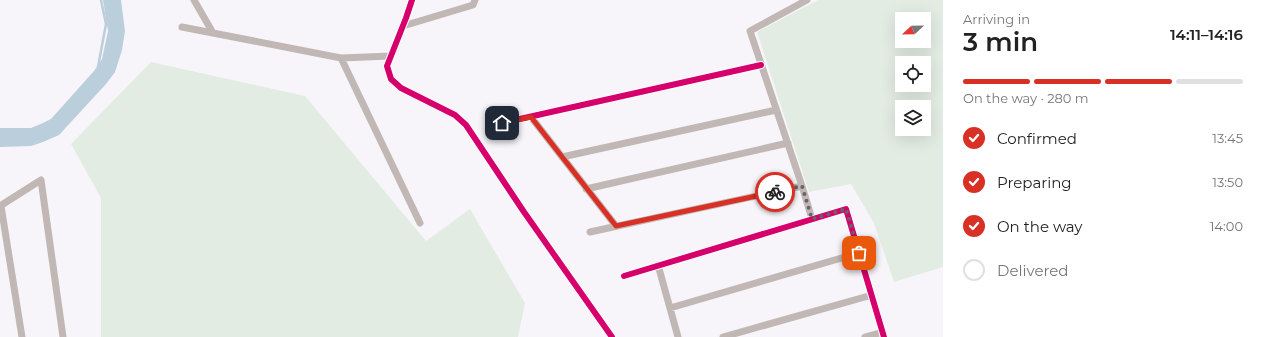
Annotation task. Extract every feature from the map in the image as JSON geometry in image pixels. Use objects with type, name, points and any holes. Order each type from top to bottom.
[{"type":"street","points":[[194,0],[213,33]]},
{"type":"street","points":[[412,0],[387,66],[391,79],[401,88],[455,115],[466,125],[524,212],[612,337]]},
{"type":"street","points":[[403,26],[473,5],[475,0]]},
{"type":"street","points":[[807,0],[750,31],[812,219]]},
{"type":"street","points":[[182,27],[341,58],[391,56]]},
{"type":"street","points":[[341,58],[420,223]]},
{"type":"street","points":[[502,123],[761,65]]},
{"type":"street","points":[[562,157],[776,110]]},
{"type":"street","points":[[531,117],[616,226]]},
{"type":"street","points":[[586,189],[788,143]]},
{"type":"street","points":[[22,337],[0,206],[41,180],[64,337]]},
{"type":"street","points":[[590,232],[802,186]]},
{"type":"street","points":[[624,276],[846,209],[884,334],[865,337]]},
{"type":"street","points":[[670,308],[859,253]]},
{"type":"street","points":[[658,266],[678,337]]},
{"type":"street","points":[[723,337],[872,295]]},
{"type":"shaded area","points":[[818,0],[943,0],[943,267],[894,282],[874,223],[851,184],[809,192],[757,32]]},
{"type":"shaded area","points":[[151,62],[305,96],[426,241],[470,209],[525,303],[518,337],[101,337],[101,198],[71,144]]},
{"type":"water","points":[[103,0],[121,0],[125,31],[122,50],[115,72],[106,84],[59,135],[31,146],[0,147],[0,128],[31,128],[51,119],[94,71],[102,59],[108,31]]},
{"type":"waterway","points":[[98,67],[106,24],[101,0]]},
{"type":"cycle path","points":[[412,0],[387,66],[391,79],[401,88],[455,115],[466,125],[524,212],[612,337]]},
{"type":"cycle path","points":[[502,123],[761,65]]},
{"type":"cycle path","points":[[624,276],[846,209],[884,337]]},
{"type":"way so far","points":[[775,192],[802,186],[812,219],[846,209],[859,253]]},
{"type":"route","points":[[502,123],[531,117],[616,226],[775,192]]}]
